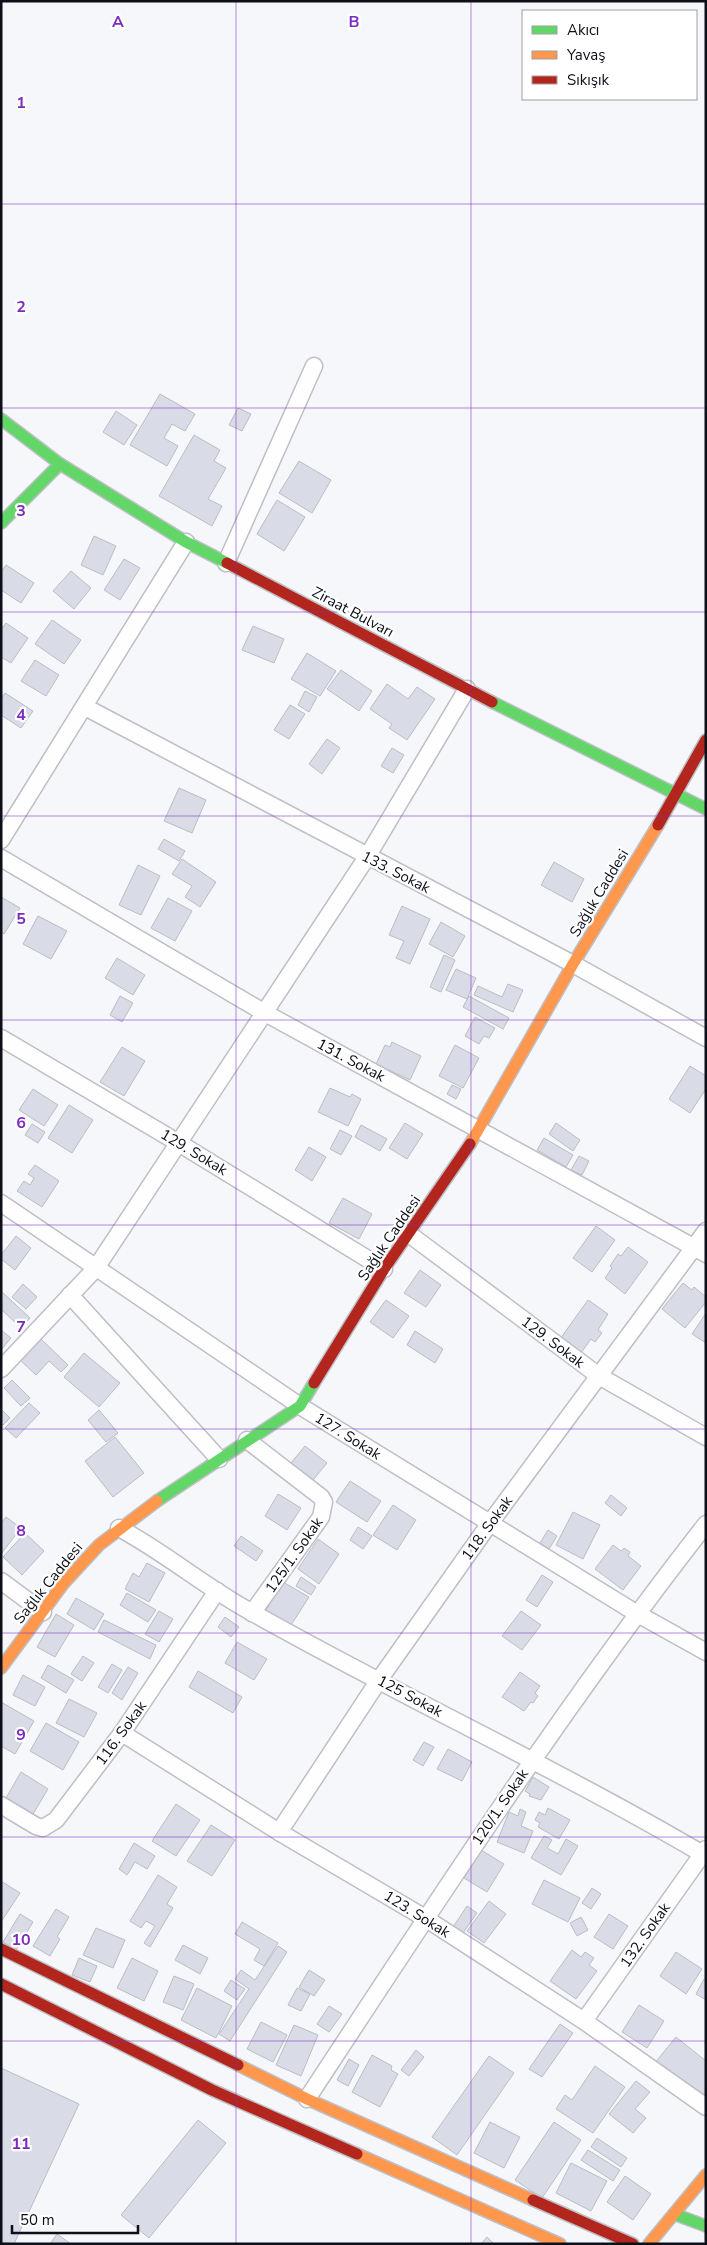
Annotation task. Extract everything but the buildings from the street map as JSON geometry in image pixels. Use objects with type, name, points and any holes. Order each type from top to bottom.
[{"type":"street","points":[[226,563],[314,366]]},
{"type":"street","name":"Ziraat Bulvarı","points":[[1,419],[60,464],[186,542],[467,689],[706,809]]},
{"type":"street","points":[[1,523],[60,464]]},
{"type":"street","points":[[1,840],[186,542]]},
{"type":"street","points":[[1,1369],[96,1268],[177,1142],[367,857],[467,689]]},
{"type":"street","name":"133. Sokak","points":[[85,707],[573,964],[706,1038]]},
{"type":"street","name":"Sağlık Caddesi","points":[[1,1668],[80,1563],[119,1528],[219,1458],[300,1406],[384,1269],[410,1234],[480,1129],[573,964],[677,794],[706,740]]},
{"type":"street","name":"131. Sokak","points":[[1,858],[264,1013],[480,1129],[700,1251]]},
{"type":"street","name":"129. Sokak","points":[[1,1038],[177,1142],[384,1269]]},
{"type":"street","name":"127. Sokak","points":[[1,1203],[300,1406],[636,1613],[706,1652]]},
{"type":"street","name":"118. Sokak","points":[[279,1832],[379,1680],[490,1523],[599,1376],[700,1251],[706,1231]]},
{"type":"street","name":"129. Sokak","points":[[410,1234],[599,1376],[706,1437]]},
{"type":"street","points":[[70,1295],[219,1458]]},
{"type":"street","name":"125/1. Sokak","points":[[247,1440],[321,1496],[324,1502],[321,1517],[252,1613]]},
{"type":"street","name":"120/1. Sokak","points":[[307,2099],[425,1918],[532,1760],[636,1613],[706,1524]]},
{"type":"street","name":"125 Sokak","points":[[119,1528],[155,1548],[252,1613],[705,1853]]},
{"type":"street","points":[[1,1581],[43,1612]]},
{"type":"street","name":"116. Sokak","points":[[1,1806],[43,1828],[56,1820],[122,1733],[217,1591]]},
{"type":"street","name":"123. Sokak","points":[[122,1733],[279,1832],[425,1918],[584,2021],[706,2106]]},
{"type":"street","name":"132. Sokak","points":[[584,2021],[705,1853]]},
{"type":"street","points":[[1,1949],[307,2099],[633,2244]]},
{"type":"street","points":[[1,1984],[212,2090],[560,2244]]},
{"type":"street","points":[[649,2244],[706,2175]]},
{"type":"street","points":[[674,2214],[706,2226]]},
{"type":"traffic: fast","points":[[1,419],[60,464],[186,542],[227,563]]},
{"type":"traffic: fast","points":[[1,523],[60,464]]},
{"type":"traffic: fast","points":[[492,702],[706,809]]},
{"type":"traffic: fast","points":[[157,1501],[300,1406],[314,1383]]},
{"type":"traffic: fast","points":[[674,2214],[706,2226]]},
{"type":"traffic: slow","points":[[470,1144],[573,964],[658,825]]},
{"type":"traffic: slow","points":[[1,1668],[63,1584],[99,1545],[157,1501]]},
{"type":"traffic: slow","points":[[238,2065],[307,2099],[533,2200]]},
{"type":"traffic: slow","points":[[357,2154],[560,2244]]},
{"type":"traffic: slow","points":[[649,2244],[706,2175]]},
{"type":"traffic: jam","points":[[227,563],[492,702]]},
{"type":"traffic: jam","points":[[658,825],[706,740]]},
{"type":"traffic: jam","points":[[314,1383],[384,1269],[470,1144]]},
{"type":"traffic: jam","points":[[1,1949],[238,2065]]},
{"type":"traffic: jam","points":[[1,1984],[212,2090],[357,2154]]},
{"type":"traffic: jam","points":[[533,2200],[633,2244]]}]
